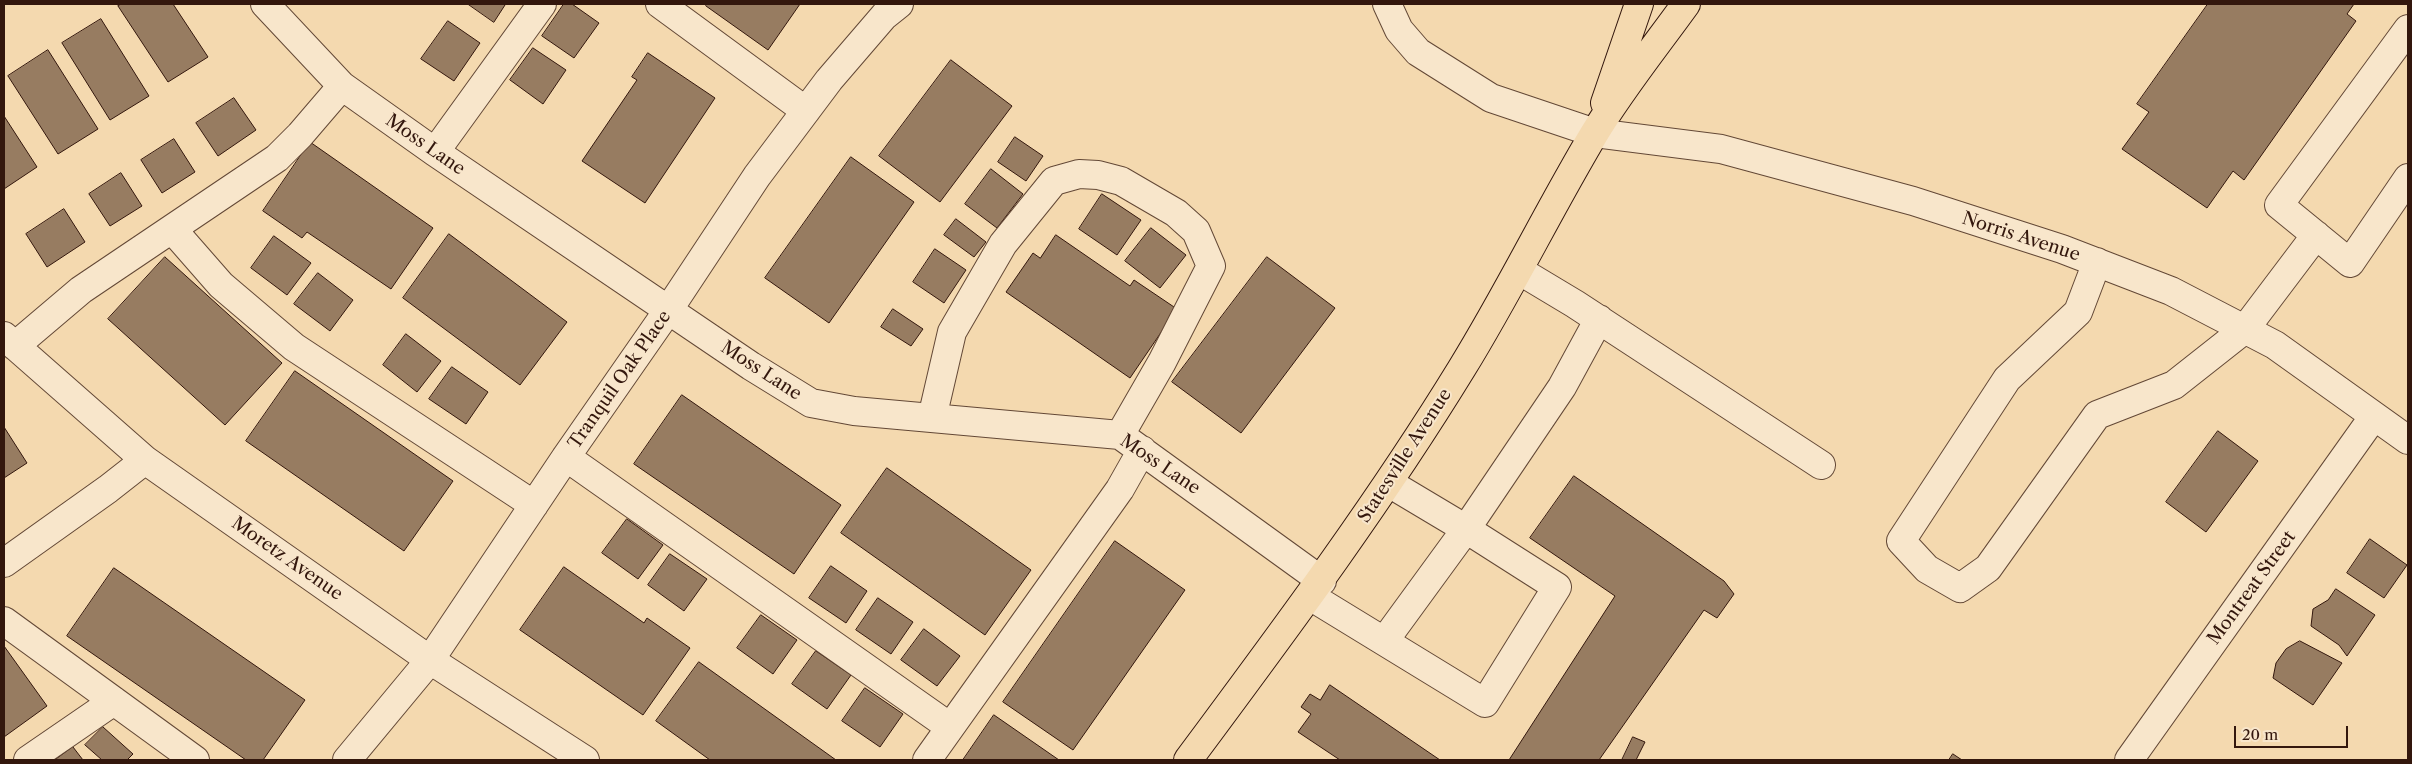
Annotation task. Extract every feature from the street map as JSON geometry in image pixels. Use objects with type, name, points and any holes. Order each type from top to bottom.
[{"type":"main road","name":"Statesville Avenue","points":[[1595,133],[1639,4]]},
{"type":"main road","name":"Statesville Avenue","points":[[1188,760],[1316,588],[1389,482],[1462,368],[1520,271],[1595,133],[1686,4]]},
{"type":"street","name":"Moss Lane","points":[[265,4],[342,86],[435,152],[670,309],[751,366],[811,403],[854,411],[1120,434],[1385,640],[1484,703],[1557,588],[1466,529]]},
{"type":"street","points":[[435,152],[542,4]]},
{"type":"street","points":[[660,4],[806,111]]},
{"type":"street","name":"Tranquil Oak Place","points":[[347,760],[430,660],[566,457],[670,309],[730,214],[829,80],[884,16],[898,4]]},
{"type":"street","name":"Norris Avenue","points":[[1387,4],[1399,30],[1418,52],[1491,98],[1595,133],[1721,149],[1913,201],[2097,262],[2171,291],[2275,345],[2408,440]]},
{"type":"street","points":[[2408,29],[2279,205],[2350,263],[2408,178]]},
{"type":"street","points":[[9,341],[81,290],[277,158],[300,135],[342,86]]},
{"type":"street","points":[[932,418],[952,332],[1003,244],[1054,180],[1079,174],[1098,175],[1121,181],[1176,212],[1196,231],[1211,266],[1162,362],[1120,434]]},
{"type":"street","points":[[172,230],[220,285],[294,347],[534,505]]},
{"type":"street","points":[[2097,262],[2078,312],[2007,379],[1901,541],[1927,569],[1960,588],[1988,568],[2097,416],[2174,385],[2245,329],[2316,235]]},
{"type":"street","points":[[1520,271],[1599,319],[1821,465]]},
{"type":"street","points":[[1385,640],[1466,529],[1562,387],[1599,319]]},
{"type":"street","name":"Moretz Avenue","points":[[9,341],[145,460],[430,660],[585,760]]},
{"type":"street","name":"Montreat Street","points":[[2129,760],[2374,416]]},
{"type":"street","points":[[928,760],[1120,489],[1142,450]]},
{"type":"street","points":[[566,457],[950,727]]},
{"type":"street","points":[[4,563],[108,489],[145,460]]},
{"type":"street","points":[[1389,482],[1466,529]]},
{"type":"street","points":[[4,621],[195,760]]},
{"type":"street","points":[[28,760],[114,701]]},
{"type":"building","points":[[122,4],[173,4],[208,57],[168,82],[118,6]]},
{"type":"building","points":[[468,4],[503,4],[505,5],[494,22]]},
{"type":"building","points":[[564,4],[572,4],[599,23],[574,58],[542,36]]},
{"type":"building","points":[[707,4],[800,4],[768,50],[706,6]]},
{"type":"building","points":[[2208,4],[2354,4],[2347,14],[2356,21],[2244,180],[2233,171],[2207,208],[2122,149],[2149,112],[2137,104]]},
{"type":"building","points":[[101,19],[149,96],[110,120],[62,43]]},
{"type":"building","points":[[448,21],[480,43],[454,81],[421,59]]},
{"type":"building","points":[[533,48],[566,70],[543,104],[510,80]]},
{"type":"building","points":[[48,50],[98,129],[58,154],[8,76]]},
{"type":"building","points":[[648,53],[715,98],[645,203],[582,161],[637,80],[632,77]]},
{"type":"building","points":[[951,60],[1012,106],[940,202],[879,156]]},
{"type":"building","points":[[234,98],[256,130],[218,156],[196,123]]},
{"type":"building","points":[[4,116],[37,167],[4,189]]},
{"type":"building","points":[[1015,137],[1043,156],[1026,181],[998,162]]},
{"type":"building","points":[[174,139],[195,172],[162,193],[141,160]]},
{"type":"building","points":[[310,142],[433,228],[391,289],[307,232],[302,238],[263,211]]},
{"type":"building","points":[[851,157],[914,202],[829,323],[765,278]]},
{"type":"building","points":[[991,169],[1023,194],[997,228],[965,204]]},
{"type":"building","points":[[121,173],[142,206],[110,226],[89,194]]},
{"type":"building","points":[[1102,194],[1141,220],[1117,255],[1079,229]]},
{"type":"building","points":[[64,209],[85,242],[47,267],[26,234]]},
{"type":"building","points":[[956,219],[986,242],[974,257],[944,235]]},
{"type":"building","points":[[1151,228],[1186,255],[1160,288],[1125,261]]},
{"type":"building","points":[[449,234],[567,322],[520,385],[403,298]]},
{"type":"building","points":[[1056,235],[1130,286],[1134,280],[1177,309],[1130,378],[1006,292],[1033,253],[1040,258]]},
{"type":"building","points":[[274,236],[311,263],[287,295],[251,268]]},
{"type":"building","points":[[935,249],[966,270],[944,303],[913,282]]},
{"type":"building","points":[[165,257],[282,363],[225,425],[108,319]]},
{"type":"building","points":[[1267,257],[1335,308],[1241,433],[1172,382]]},
{"type":"building","points":[[318,273],[353,300],[330,331],[294,304]]},
{"type":"building","points":[[893,309],[923,329],[911,346],[881,327]]},
{"type":"building","points":[[406,334],[441,361],[417,392],[383,365]]},
{"type":"building","points":[[452,367],[488,392],[466,424],[429,399]]},
{"type":"building","points":[[295,371],[453,481],[404,551],[246,441]]},
{"type":"building","points":[[682,395],[841,505],[794,574],[634,464]]},
{"type":"building","points":[[4,427],[27,463],[4,478]]},
{"type":"building","points":[[2218,431],[2258,461],[2206,532],[2166,502]]},
{"type":"building","points":[[887,468],[1031,570],[985,635],[841,533]]},
{"type":"building","points":[[1574,476],[1724,581],[1734,594],[1717,618],[1704,610],[1599,760],[1509,760],[1615,596],[1530,538]]},
{"type":"building","points":[[627,519],[663,545],[638,579],[602,553]]},
{"type":"building","points":[[2370,539],[2407,565],[2384,598],[2347,573]]},
{"type":"building","points":[[1115,541],[1185,590],[1073,750],[1003,702]]},
{"type":"building","points":[[670,554],[707,579],[684,611],[648,585]]},
{"type":"building","points":[[831,566],[867,591],[846,623],[809,598]]},
{"type":"building","points":[[564,567],[644,623],[647,618],[690,648],[643,715],[520,630]]},
{"type":"building","points":[[114,568],[305,700],[263,760],[246,760],[67,636]]},
{"type":"building","points":[[2336,589],[2375,615],[2347,656],[2339,645],[2311,626],[2313,609],[2328,600]]},
{"type":"building","points":[[878,598],[913,622],[891,654],[856,630]]},
{"type":"building","points":[[761,615],[797,640],[773,674],[737,648]]},
{"type":"building","points":[[924,629],[960,656],[937,686],[901,660]]},
{"type":"building","points":[[2300,641],[2342,663],[2313,705],[2273,678],[2276,663],[2286,649]]},
{"type":"building","points":[[4,646],[47,706],[4,737]]},
{"type":"building","points":[[816,651],[851,675],[827,709],[792,684]]},
{"type":"building","points":[[699,662],[836,760],[710,760],[656,721]]},
{"type":"building","points":[[1330,685],[1440,760],[1340,760],[1298,732],[1311,714],[1301,707],[1310,694],[1320,700]]},
{"type":"building","points":[[865,688],[903,714],[880,747],[842,721]]},
{"type":"building","points":[[994,715],[1059,760],[963,760]]},
{"type":"building","points":[[103,727],[133,754],[127,760],[102,760],[85,745]]},
{"type":"building","points":[[1633,737],[1645,742],[1636,760],[1622,760]]},
{"type":"building","points":[[73,747],[83,760],[55,760]]},
{"type":"building","points":[[1953,754],[1962,760],[1949,760]]}]
